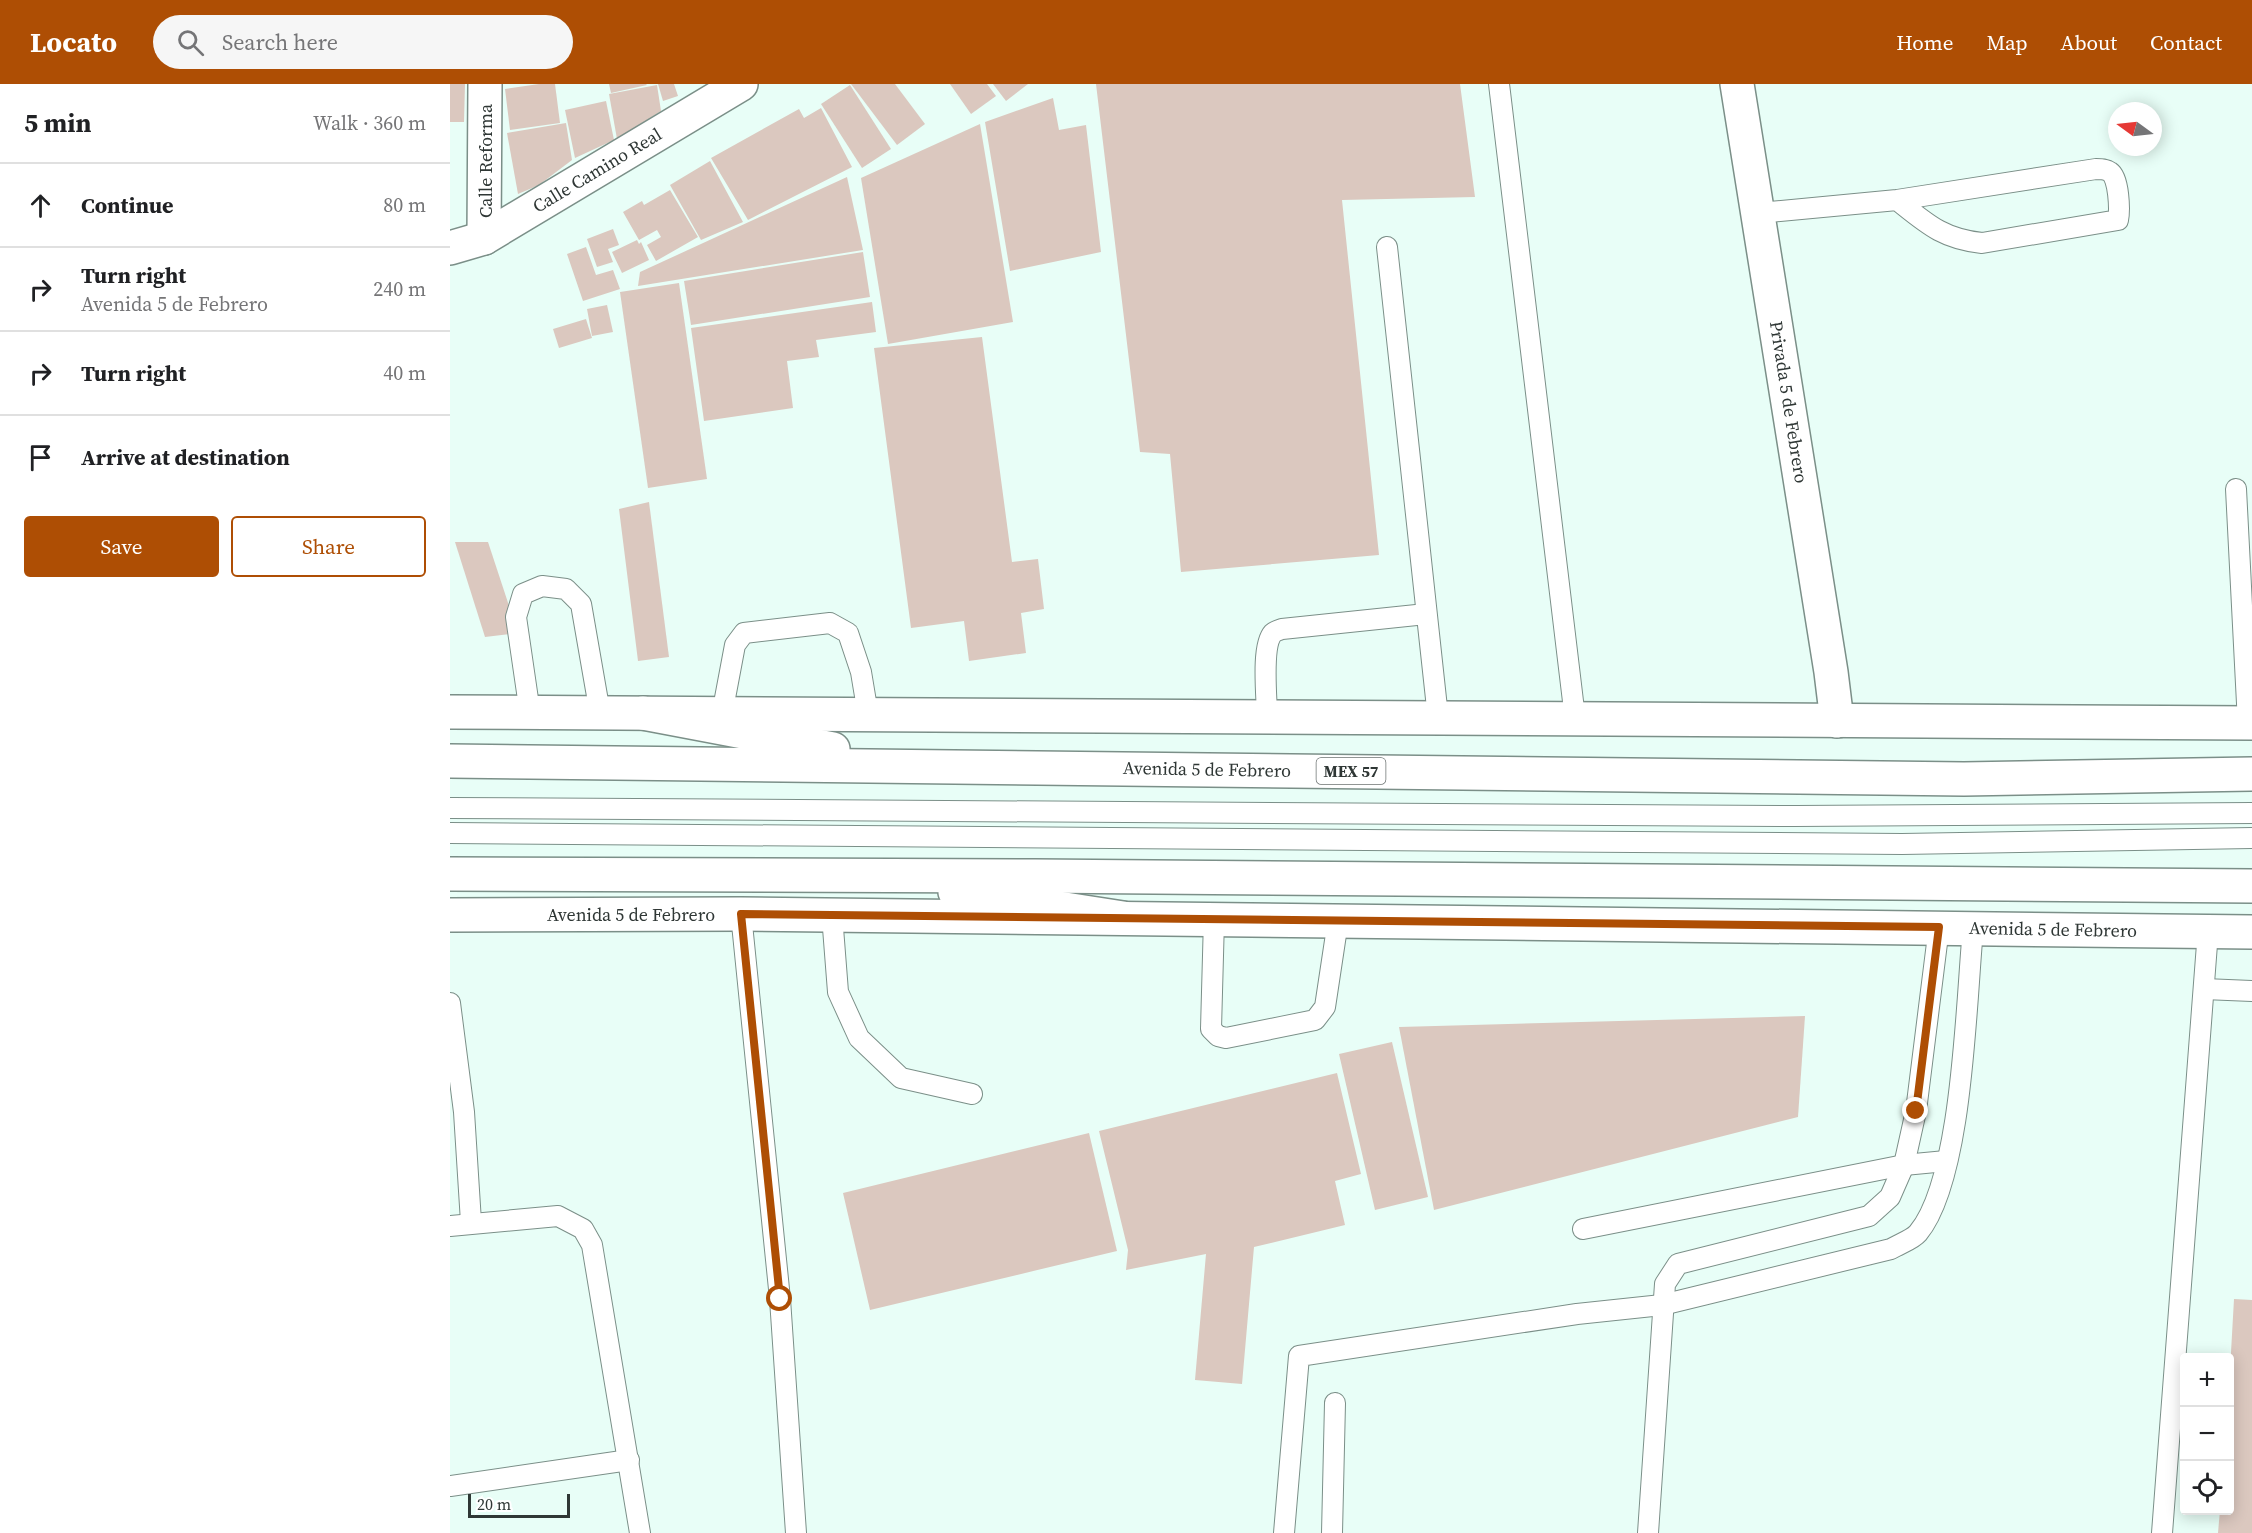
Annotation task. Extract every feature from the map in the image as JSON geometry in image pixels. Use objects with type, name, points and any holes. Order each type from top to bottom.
[{"type":"main road","name":"Calle Reforma","points":[[484,238],[485,84]]},
{"type":"main road","name":"Calle Camino Real","points":[[450,248],[484,238],[741,84]]},
{"type":"main road","name":"Privada 5 de Febrero","points":[[1737,84],[1831,672],[1836,721]]},
{"type":"main road","points":[[450,712],[2250,723]]},
{"type":"main road","points":[[643,713],[920,766]]},
{"type":"main road","name":"Avenida 5 de Febrero","points":[[450,761],[1964,779],[2252,774]]},
{"type":"main road","points":[[450,874],[2252,886]]},
{"type":"main road","points":[[847,875],[1123,918]]},
{"type":"main road","name":"Avenida 5 de Febrero","points":[[450,915],[741,914],[2252,932]]},
{"type":"lane","points":[[1498,84],[1575,718]]},
{"type":"lane","points":[[1759,213],[1897,200],[2096,169],[2108,170],[2114,175],[2120,208],[2118,220],[1982,243],[1960,241],[1935,231],[1897,200]]},
{"type":"lane","points":[[1387,247],[1425,614],[1438,717]]},
{"type":"lane","points":[[2236,489],[2250,723]]},
{"type":"lane","points":[[530,713],[516,617],[522,594],[542,586],[567,589],[581,604],[600,713]]},
{"type":"lane","points":[[1267,716],[1266,670],[1268,644],[1273,633],[1282,629],[1425,614]]},
{"type":"lane","points":[[722,714],[735,645],[744,633],[830,623],[848,633],[861,672],[868,714]]},
{"type":"lane","points":[[450,808],[1771,816],[2252,813]]},
{"type":"lane","points":[[450,833],[1902,844],[2252,838]]},
{"type":"lane","points":[[741,914],[780,1299],[796,1533]]},
{"type":"lane","points":[[832,915],[838,992],[859,1038],[901,1078],[972,1094]]},
{"type":"lane","points":[[1214,919],[1211,1029],[1218,1036],[1226,1038],[1315,1020],[1325,1007],[1338,921]]},
{"type":"lane","points":[[1648,1533],[1665,1284],[1678,1264],[1869,1216],[1890,1197],[1904,1165],[1916,1111],[1939,927]]},
{"type":"lane","points":[[1284,1533],[1299,1356],[1577,1314],[1662,1305],[1891,1248],[1917,1234],[1935,1205],[1957,1115],[1973,928]]},
{"type":"lane","points":[[2162,1533],[2208,931]]},
{"type":"lane","points":[[2204,989],[2252,991]]},
{"type":"lane","points":[[450,1003],[452,1035],[464,1112],[471,1222]]},
{"type":"lane","points":[[1583,1229],[1904,1165],[1946,1161]]},
{"type":"lane","points":[[450,1226],[471,1222],[558,1216],[583,1229],[592,1245],[640,1533]]},
{"type":"lane","points":[[1332,1533],[1335,1403]]},
{"type":"lane","points":[[450,1486],[629,1460]]},
{"type":"building","points":[[450,84],[465,84],[464,122],[450,122]]},
{"type":"building","points":[[555,84],[560,123],[510,130],[505,89]]},
{"type":"building","points":[[609,84],[646,84],[647,85],[611,93]]},
{"type":"building","points":[[658,84],[674,84],[678,96],[663,101]]},
{"type":"building","points":[[851,84],[895,84],[925,124],[897,145]]},
{"type":"building","points":[[950,84],[987,84],[996,96],[971,114]]},
{"type":"building","points":[[993,84],[1028,84],[1006,101]]},
{"type":"building","points":[[1096,84],[1460,84],[1475,197],[1342,200],[1379,555],[1181,572],[1170,454],[1140,452]]},
{"type":"building","points":[[657,85],[661,111],[617,139],[609,94]]},
{"type":"building","points":[[850,85],[891,149],[862,168],[821,104]]},
{"type":"building","points":[[1053,98],[1059,130],[1086,125],[1101,252],[1010,271],[985,122]]},
{"type":"building","points":[[606,101],[614,140],[575,158],[565,110]]},
{"type":"building","points":[[821,108],[852,167],[748,220],[711,158],[799,109],[804,118]]},
{"type":"building","points":[[566,123],[572,160],[539,185],[518,194],[507,133]]},
{"type":"building","points":[[980,124],[1013,322],[888,344],[861,178]]},
{"type":"building","points":[[710,161],[743,222],[701,240],[670,185]]},
{"type":"building","points":[[847,177],[863,250],[638,286],[640,272]]},
{"type":"building","points":[[670,190],[698,237],[656,261],[647,245],[661,237],[657,230],[639,240],[623,212],[642,201],[644,205]]},
{"type":"building","points":[[613,229],[619,245],[608,249],[613,262],[597,267],[587,239]]},
{"type":"building","points":[[637,240],[639,244],[641,242],[649,260],[622,273],[612,252]]},
{"type":"building","points":[[586,247],[596,275],[613,270],[620,289],[583,301],[567,254]]},
{"type":"building","points":[[863,252],[870,297],[691,325],[684,281]]},
{"type":"building","points":[[679,283],[707,479],[648,488],[620,292]]},
{"type":"building","points":[[872,302],[876,332],[816,340],[819,357],[787,361],[793,408],[704,421],[691,328]]},
{"type":"building","points":[[607,305],[613,332],[592,336],[587,309]]},
{"type":"building","points":[[586,319],[592,338],[559,348],[553,329]]},
{"type":"building","points":[[982,337],[1012,562],[1038,559],[1044,609],[1021,613],[1026,653],[969,661],[964,621],[911,628],[874,348]]},
{"type":"building","points":[[649,502],[669,657],[638,661],[619,509]]},
{"type":"building","points":[[455,542],[488,542],[518,633],[485,637]]},
{"type":"building","points":[[1805,1016],[1798,1117],[1434,1210],[1399,1027]]},
{"type":"building","points":[[1392,1042],[1428,1197],[1375,1210],[1339,1054]]},
{"type":"building","points":[[1337,1073],[1361,1174],[1335,1181],[1345,1225],[1254,1247],[1242,1384],[1195,1380],[1206,1254],[1126,1270],[1128,1250],[1099,1131]]},
{"type":"building","points":[[1089,1133],[1117,1251],[870,1310],[843,1193]]},
{"type":"building","points":[[2234,1299],[2252,1300],[2252,1533],[2218,1533],[2220,1515],[2234,1515],[2234,1353],[2231,1353]]},
{"type":"route","points":[[780,1299],[741,914],[1939,927],[1916,1111]]}]
